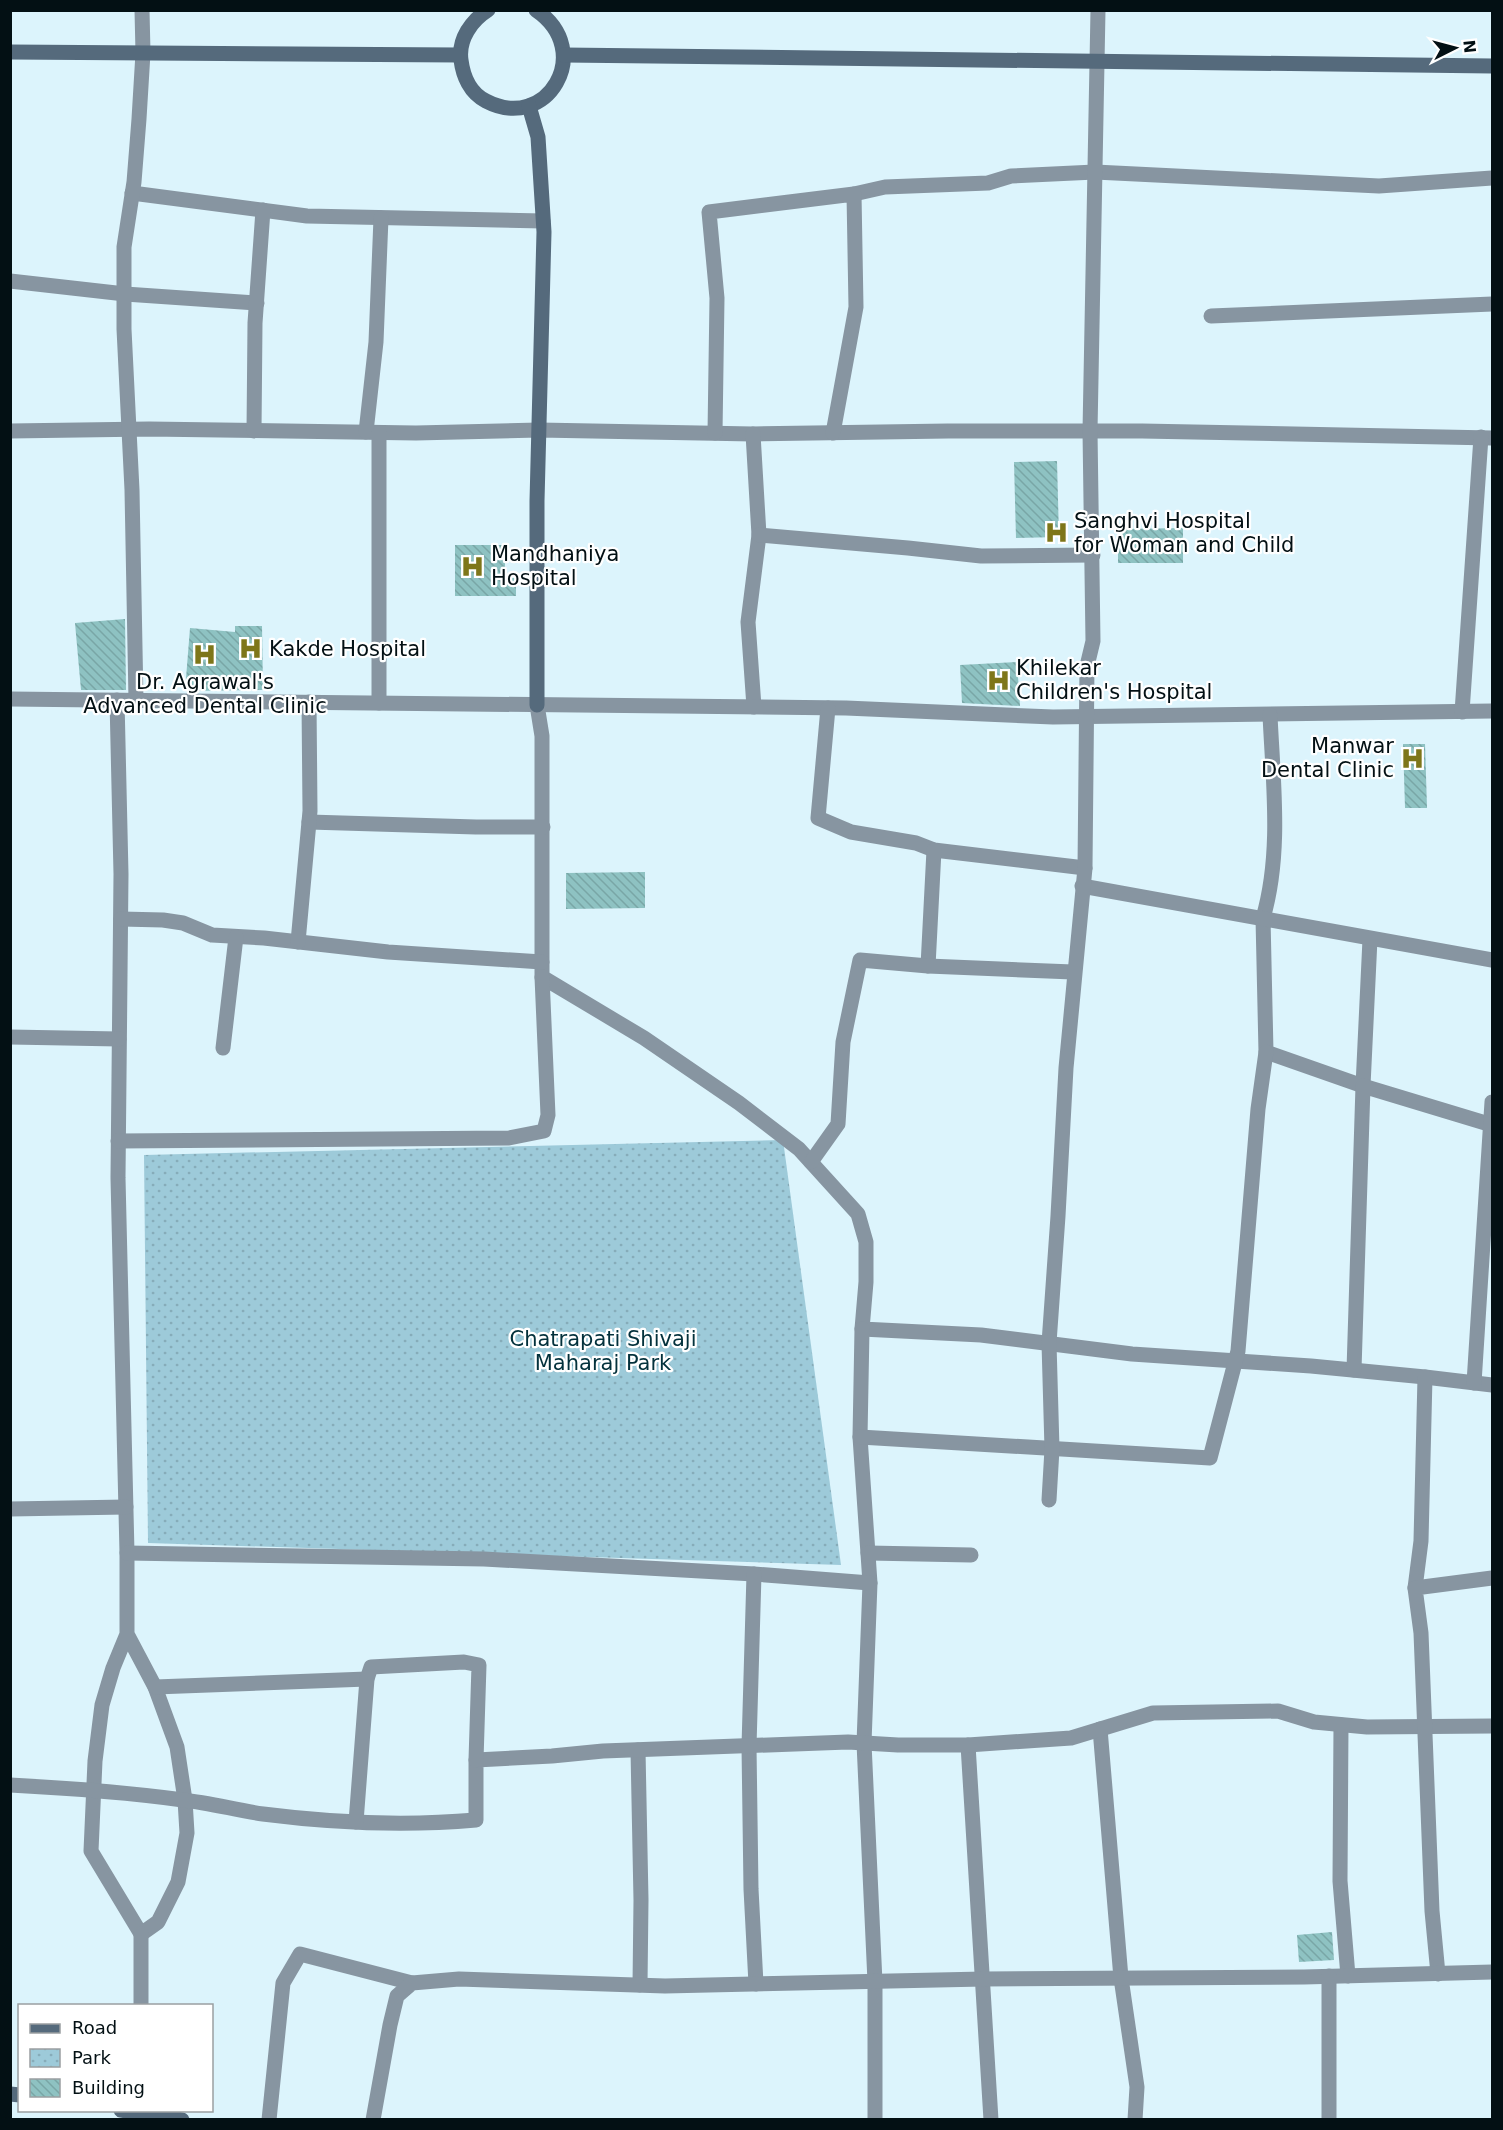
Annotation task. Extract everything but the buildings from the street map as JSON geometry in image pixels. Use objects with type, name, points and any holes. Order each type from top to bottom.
[{"type":"main road","points":[[488,10],[473,22],[464,38],[460,55],[462,72],[470,87],[481,98],[496,106],[512,109],[529,106],[543,98],[555,86],[562,71],[564,55],[560,37],[551,22],[536,10]]},
{"type":"main road","points":[[10,52],[460,55]]},
{"type":"main road","points":[[564,55],[1492,66]]},
{"type":"main road","points":[[529,106],[538,137],[543,221],[537,705]]},
{"type":"main road","points":[[132,2113],[182,2120]]},
{"type":"street","points":[[136,700],[124,329],[124,247],[132,193],[143,53],[142,10]]},
{"type":"street","points":[[1049,1500],[1052,1449],[1049,1344],[1073,972],[1085,868],[1087,666],[1093,641],[1090,431],[1098,10]]},
{"type":"street","points":[[715,433],[717,297],[709,212],[854,194],[885,187],[988,183],[1011,176],[1095,172],[1379,186],[1492,178]]},
{"type":"street","points":[[132,193],[307,216],[543,221]]},
{"type":"street","points":[[832,433],[856,307],[854,194]]},
{"type":"street","points":[[254,431],[257,303],[263,210]]},
{"type":"street","points":[[379,704],[372,432],[381,218]]},
{"type":"street","points":[[10,281],[125,294],[257,303]]},
{"type":"street","points":[[1211,316],[1492,304]]},
{"type":"street","points":[[10,431],[539,430],[753,434],[1090,431],[1487,437],[1462,712]]},
{"type":"street","points":[[753,434],[759,535],[748,622],[754,707]]},
{"type":"street","points":[[759,535],[981,556],[1093,555]]},
{"type":"street","points":[[10,699],[828,708],[1086,717],[1492,711]]},
{"type":"street","points":[[117,700],[121,919],[118,1141],[127,1634],[113,1668],[102,1705],[91,1851],[141,1934],[141,2004]]},
{"type":"street","points":[[298,942],[309,822],[309,702]]},
{"type":"street","points":[[118,1141],[509,1138],[544,1131],[548,1115],[542,970],[542,736],[537,705]]},
{"type":"street","points":[[828,708],[818,818],[851,832],[915,843],[934,850],[1085,868]]},
{"type":"street","points":[[860,1437],[1210,1458],[1235,1361],[1258,1109],[1266,1052],[1263,918],[1269,897],[1275,834],[1270,715]]},
{"type":"street","points":[[309,822],[543,827]]},
{"type":"street","points":[[928,966],[934,850]]},
{"type":"street","points":[[1082,885],[1492,960]]},
{"type":"street","points":[[121,919],[173,921],[212,935],[298,942],[542,970],[739,1103],[799,1149],[858,1214],[866,1242],[860,1437],[870,1583],[864,1743],[875,1982],[876,2120]]},
{"type":"street","points":[[223,1048],[236,937]]},
{"type":"street","points":[[1353,1370],[1370,939]]},
{"type":"street","points":[[811,1162],[838,1124],[843,1042],[860,960],[928,966],[1073,972]]},
{"type":"street","points":[[10,1037],[119,1040]]},
{"type":"street","points":[[1266,1052],[1363,1086],[1491,1125]]},
{"type":"street","points":[[1474,1383],[1492,1102]]},
{"type":"street","points":[[862,1329],[981,1335],[1132,1354],[1353,1370],[1492,1385]]},
{"type":"street","points":[[1425,1377],[1421,1541],[1415,1588],[1421,1633],[1432,1911],[1438,1974]]},
{"type":"street","points":[[10,1509],[126,1507]]},
{"type":"street","points":[[127,1553],[484,1559],[870,1583]]},
{"type":"street","points":[[868,1553],[971,1555]]},
{"type":"street","points":[[754,1574],[748,1746],[756,1984]]},
{"type":"street","points":[[1415,1588],[1492,1578]]},
{"type":"street","points":[[127,1634],[155,1687],[177,1747],[185,1800],[187,1833],[177,1882],[158,1922],[141,1934]]},
{"type":"street","points":[[10,1785],[94,1789],[185,1800],[263,1814],[356,1822],[445,1823],[476,1820],[479,1665],[464,1662],[371,1667],[368,1679],[356,1822]]},
{"type":"street","points":[[155,1687],[368,1679]]},
{"type":"street","points":[[476,1760],[638,1750],[848,1742],[968,1745],[1071,1738],[1153,1713],[1278,1711],[1314,1722],[1367,1727],[1492,1726]]},
{"type":"street","points":[[1341,1725],[1340,1881],[1348,1976]]},
{"type":"street","points":[[1100,1729],[1121,1978],[1137,2087],[1136,2120]]},
{"type":"street","points":[[968,1745],[991,2120]]},
{"type":"street","points":[[638,1750],[640,1986]]},
{"type":"street","points":[[269,2120],[283,1983],[300,1954],[412,1983],[459,1979],[640,1986],[1492,1972]]},
{"type":"street","points":[[1329,1976],[1329,2120]]},
{"type":"street","points":[[373,2120],[397,1996],[412,1983]]},
{"type":"green space","name":"Chatrapati Shivaji Maharaj Park","points":[[783,1140],[841,1565],[148,1543],[144,1155]]},
{"type":"place","name":"Sanghvi Hospital for Woman and Child","points":[[1056,533]]},
{"type":"place","name":"Mandhaniya Hospital","points":[[473,566]]},
{"type":"place","name":"Kakde Hospital","points":[[251,649]]},
{"type":"place","name":"Dr. Agrawal's Advanced Dental Clinic","points":[[205,654]]},
{"type":"place","name":"Khilekar Children's Hospital","points":[[998,680]]},
{"type":"place","name":"Manwar Dental Clinic","points":[[1412,758]]}]
